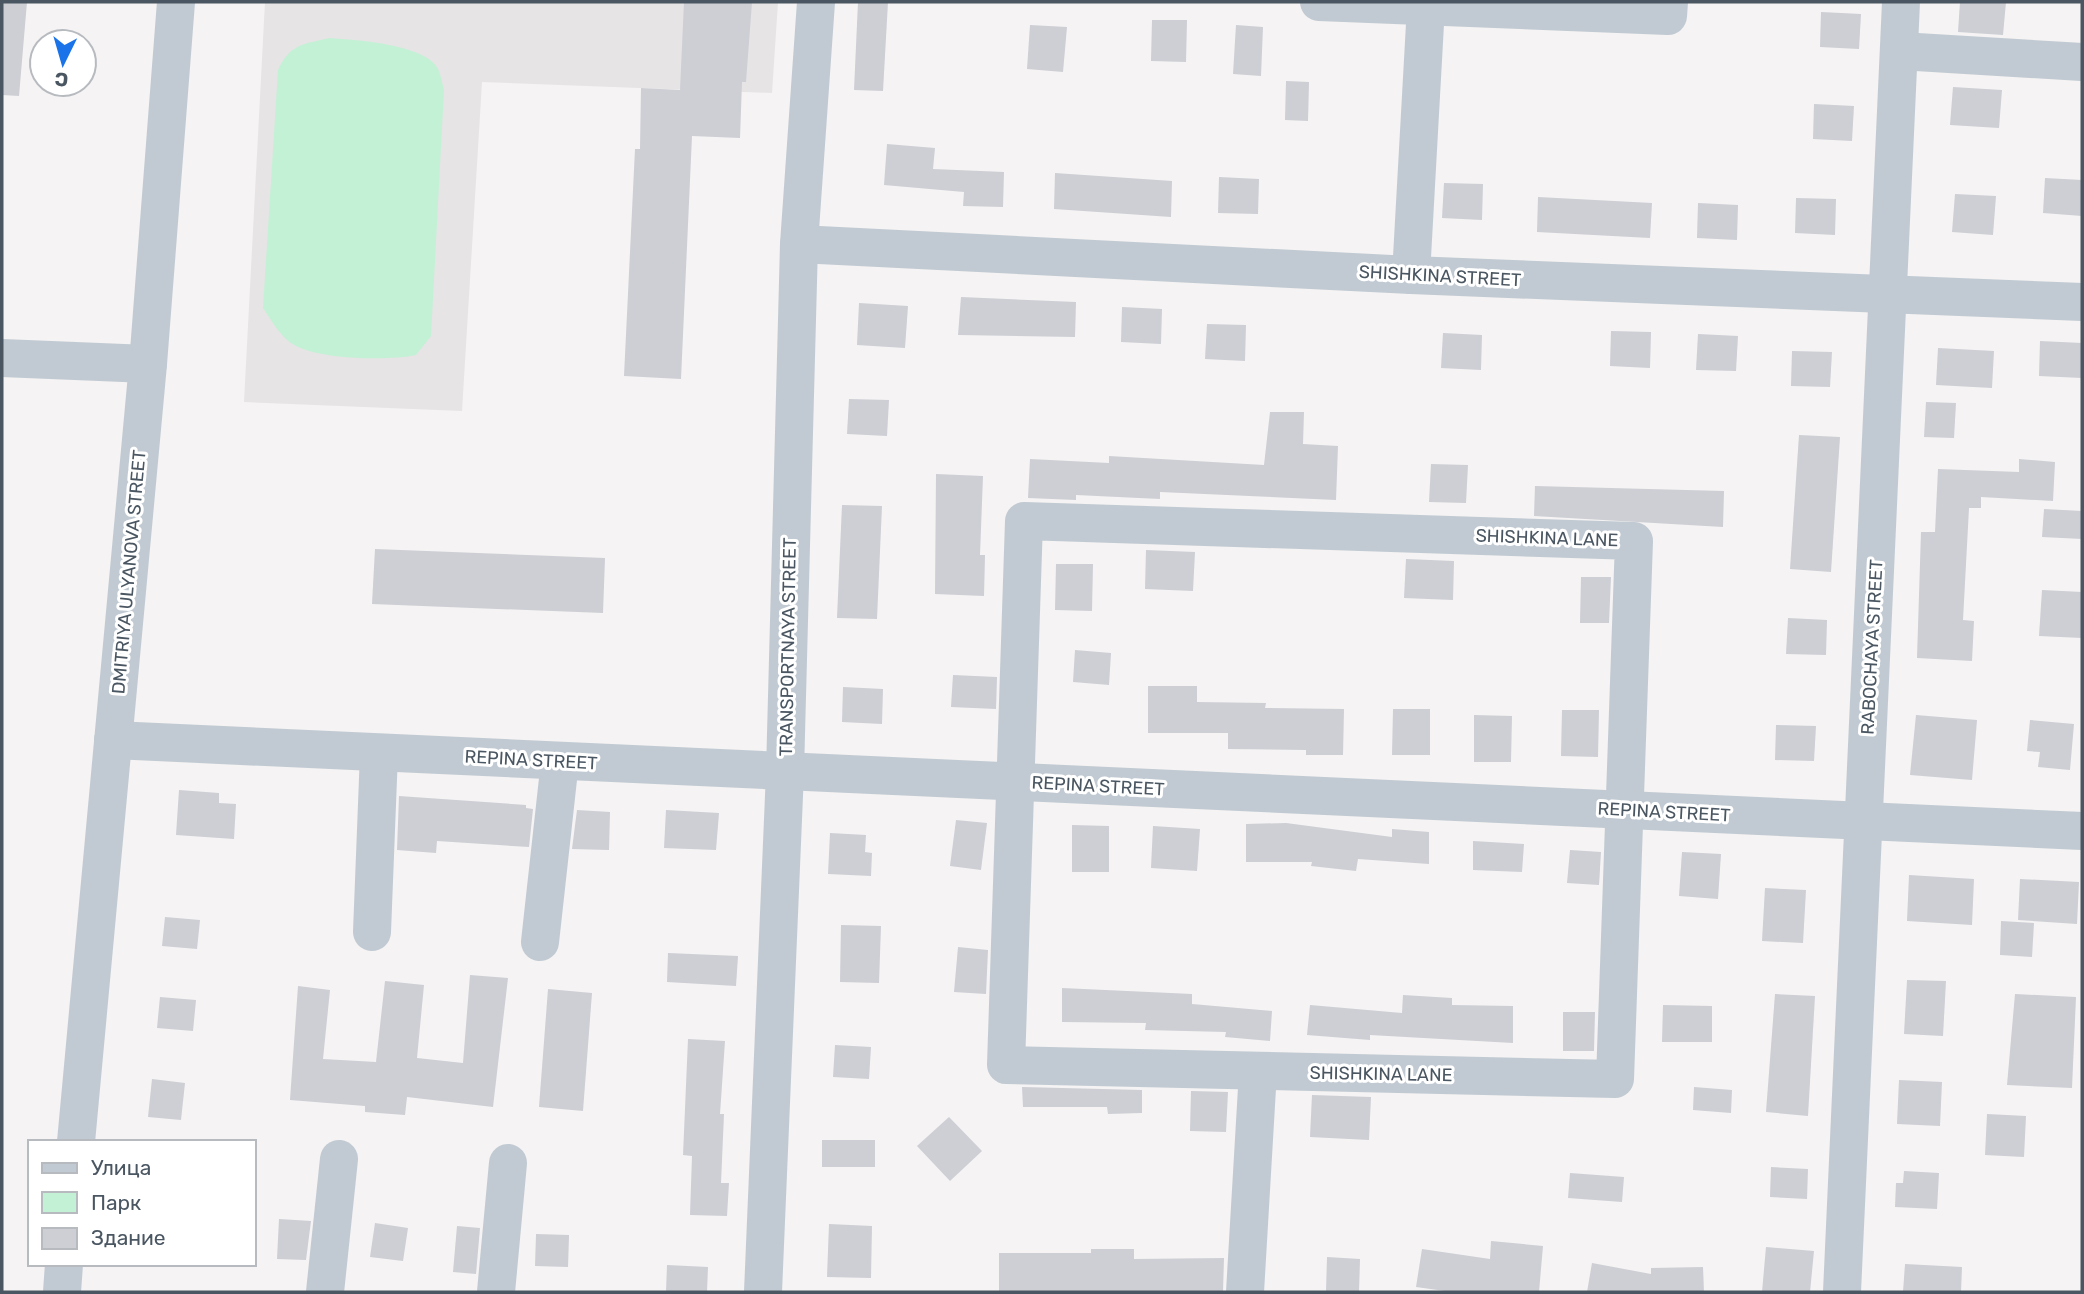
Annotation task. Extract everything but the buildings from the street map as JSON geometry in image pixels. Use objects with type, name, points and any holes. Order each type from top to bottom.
[{"type":"street","name":"DMITRIYA ULYANOVA STREET","points":[[76,1140],[148,364],[176,2]]},
{"type":"street","name":"TRANSPORTNAYA STREET","points":[[763,1292],[785,772],[799,244],[816,2]]},
{"type":"street","points":[[1318,2],[1668,16],[1669,2]]},
{"type":"street","name":"RABOCHAYA STREET","points":[[1842,1292],[1890,295],[1901,2]]},
{"type":"street","points":[[1411,275],[1426,6]]},
{"type":"street","points":[[1900,51],[2082,62]]},
{"type":"street","name":"SHISHKINA STREET","points":[[799,244],[1411,275],[2082,302]]},
{"type":"street","points":[[2,358],[148,364]]},
{"type":"street","name":"SHISHKINA LANE","points":[[1024,521],[1634,541],[1625,811],[1615,1079],[1006,1065],[1024,521]]},
{"type":"street","name":"REPINA STREET","points":[[113,740],[2082,831]]},
{"type":"street","points":[[372,932],[379,753]]},
{"type":"street","points":[[540,942],[560,761]]},
{"type":"street","points":[[1245,1292],[1258,1071]]},
{"type":"street","points":[[325,1292],[339,1159]]},
{"type":"street","points":[[496,1292],[508,1163]]},
{"type":"street","points":[[62,1292],[64,1266]]},
{"type":"shaded area","points":[[265,2],[778,2],[772,93],[482,82],[462,411],[244,402]]},
{"type":"green space","points":[[330,38],[389,45],[420,54],[431,61],[441,76],[444,90],[431,336],[416,355],[352,358],[302,349],[291,343],[275,327],[263,308],[278,70],[287,55],[298,46]]}]
